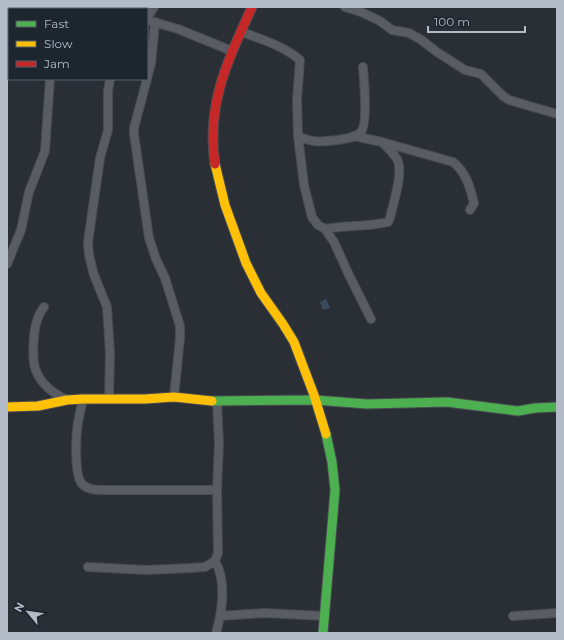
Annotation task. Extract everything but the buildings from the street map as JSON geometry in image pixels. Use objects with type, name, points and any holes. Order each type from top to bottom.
[{"type":"street","points":[[148,75],[151,64],[150,20],[154,7]]},
{"type":"street","points":[[252,7],[232,52],[219,87],[214,115],[212,150],[224,206],[245,258],[257,286],[292,338],[325,426],[335,472],[335,490],[323,633]]},
{"type":"street","points":[[344,7],[361,12],[380,21],[392,30],[409,34],[466,70],[481,74],[509,100],[557,114]]},
{"type":"street","points":[[150,20],[178,29],[232,52]]},
{"type":"street","points":[[241,32],[270,42],[294,55],[300,60],[297,100],[298,136],[304,185],[312,217],[318,225],[325,229],[334,242],[371,319]]},
{"type":"street","points":[[298,136],[313,142],[354,136],[361,133],[363,126],[365,85],[363,67]]},
{"type":"street","points":[[7,264],[21,230],[29,192],[45,151],[50,80]]},
{"type":"street","points":[[109,398],[110,354],[106,307],[94,275],[89,255],[88,242],[98,165],[108,130],[108,91],[110,80]]},
{"type":"street","points":[[147,80],[134,128],[134,134],[149,238],[156,259],[165,278],[180,326],[174,397]]},
{"type":"street","points":[[354,136],[382,142],[453,162],[459,166],[467,180],[474,203],[470,210]]},
{"type":"street","points":[[325,229],[350,225],[378,224],[388,222],[399,173],[399,165],[397,158],[382,142]]},
{"type":"street","points":[[44,307],[37,319],[35,332],[33,359],[36,372],[43,383],[53,393],[67,400]]},
{"type":"street","points":[[7,407],[38,406],[83,398],[145,399],[174,397],[216,400],[315,400],[368,404],[447,402],[518,411],[535,408],[557,407]]},
{"type":"street","points":[[83,398],[78,417],[77,446],[78,472],[80,482],[84,486],[91,489],[101,490],[217,490]]},
{"type":"street","points":[[88,567],[147,570],[190,568],[205,567],[215,561],[218,553],[217,490],[219,444],[216,400]]},
{"type":"street","points":[[215,561],[219,570],[222,591],[222,606],[216,633]]},
{"type":"street","points":[[220,616],[265,613],[324,616]]},
{"type":"street","points":[[513,616],[557,613]]},
{"type":"water","points":[[326,299],[330,308],[323,310],[320,302]]},
{"type":"traffic: fast","points":[[212,401],[315,400],[367,404],[447,402],[518,411],[535,408],[557,407]]},
{"type":"traffic: fast","points":[[323,633],[335,490],[332,462],[326,434]]},
{"type":"traffic: slow","points":[[215,164],[225,205],[246,263],[261,293],[294,342],[314,395],[326,434]]},
{"type":"traffic: slow","points":[[7,407],[38,406],[67,400],[83,399],[145,399],[174,397],[212,401]]},
{"type":"traffic: jam","points":[[215,164],[213,142],[216,102],[227,64],[252,7]]}]
